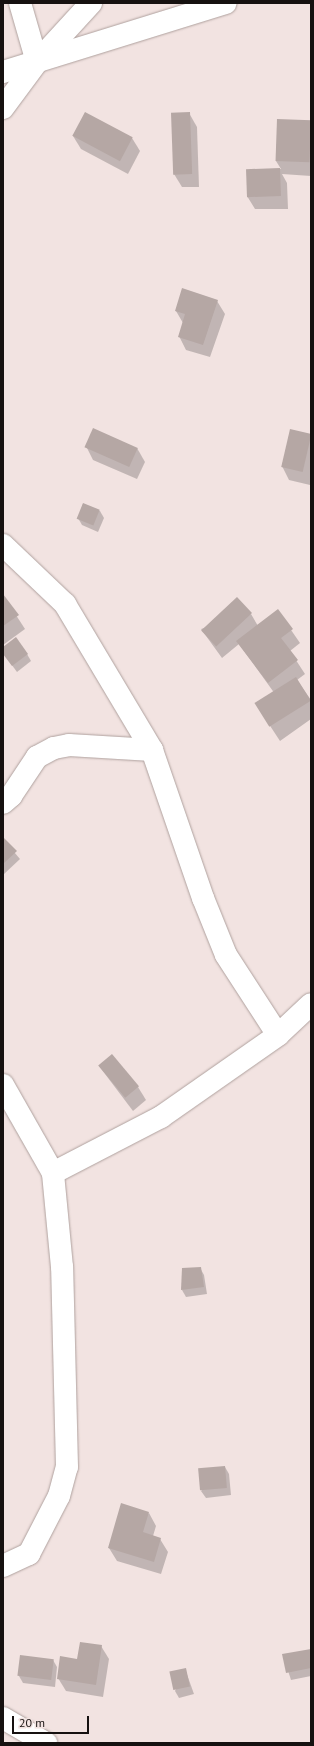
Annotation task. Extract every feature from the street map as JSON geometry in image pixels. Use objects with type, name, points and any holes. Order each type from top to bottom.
[{"type":"street","points":[[20,3],[37,62]]},
{"type":"street","points":[[3,108],[37,62],[92,3]]},
{"type":"street","points":[[3,72],[226,3]]},
{"type":"street","points":[[3,545],[65,604],[152,750],[202,898],[226,955],[278,1035]]},
{"type":"street","points":[[3,803],[11,796],[37,757],[54,748],[69,745],[152,750]]},
{"type":"street","points":[[53,1173],[161,1117],[278,1035],[311,1004]]},
{"type":"street","points":[[3,1085],[53,1173],[62,1267],[67,1467],[59,1496],[29,1554],[3,1566]]},
{"type":"street","points":[[3,1718],[46,1743]]},
{"type":"building","points":[[85,112],[133,137],[120,161],[72,136]]},
{"type":"building","points":[[190,112],[192,174],[173,175],[171,113]]},
{"type":"building","points":[[277,119],[311,120],[310,162],[276,161]]},
{"type":"building","points":[[280,168],[281,196],[247,197],[246,169]]},
{"type":"building","points":[[182,288],[218,300],[203,345],[178,337],[185,314],[175,311]]},
{"type":"building","points":[[93,428],[138,448],[129,467],[84,447]]},
{"type":"building","points":[[290,429],[311,434],[303,472],[281,467]]},
{"type":"building","points":[[83,503],[100,510],[93,526],[77,519]]},
{"type":"building","points":[[3,594],[19,615],[3,626]]},
{"type":"building","points":[[237,597],[252,613],[216,647],[201,630]]},
{"type":"building","points":[[278,609],[293,629],[281,638],[298,660],[268,683],[236,641]]},
{"type":"building","points":[[16,637],[28,654],[12,666],[3,654],[3,647]]},
{"type":"building","points":[[296,677],[311,701],[269,727],[254,703]]},
{"type":"building","points":[[3,837],[17,851],[3,864]]},
{"type":"building","points":[[112,1054],[139,1086],[125,1098],[98,1066]]},
{"type":"building","points":[[201,1267],[204,1287],[181,1290],[182,1268]]},
{"type":"building","points":[[225,1466],[227,1488],[200,1490],[198,1468]]},
{"type":"building","points":[[121,1503],[149,1512],[143,1532],[161,1538],[154,1562],[108,1548]]},
{"type":"building","points":[[80,1642],[102,1645],[96,1685],[57,1679],[60,1656],[77,1659]]},
{"type":"building","points":[[311,1649],[311,1668],[286,1673],[282,1654]]},
{"type":"building","points":[[20,1655],[54,1659],[51,1680],[17,1676]]},
{"type":"building","points":[[186,1668],[190,1687],[173,1690],[169,1672]]}]
